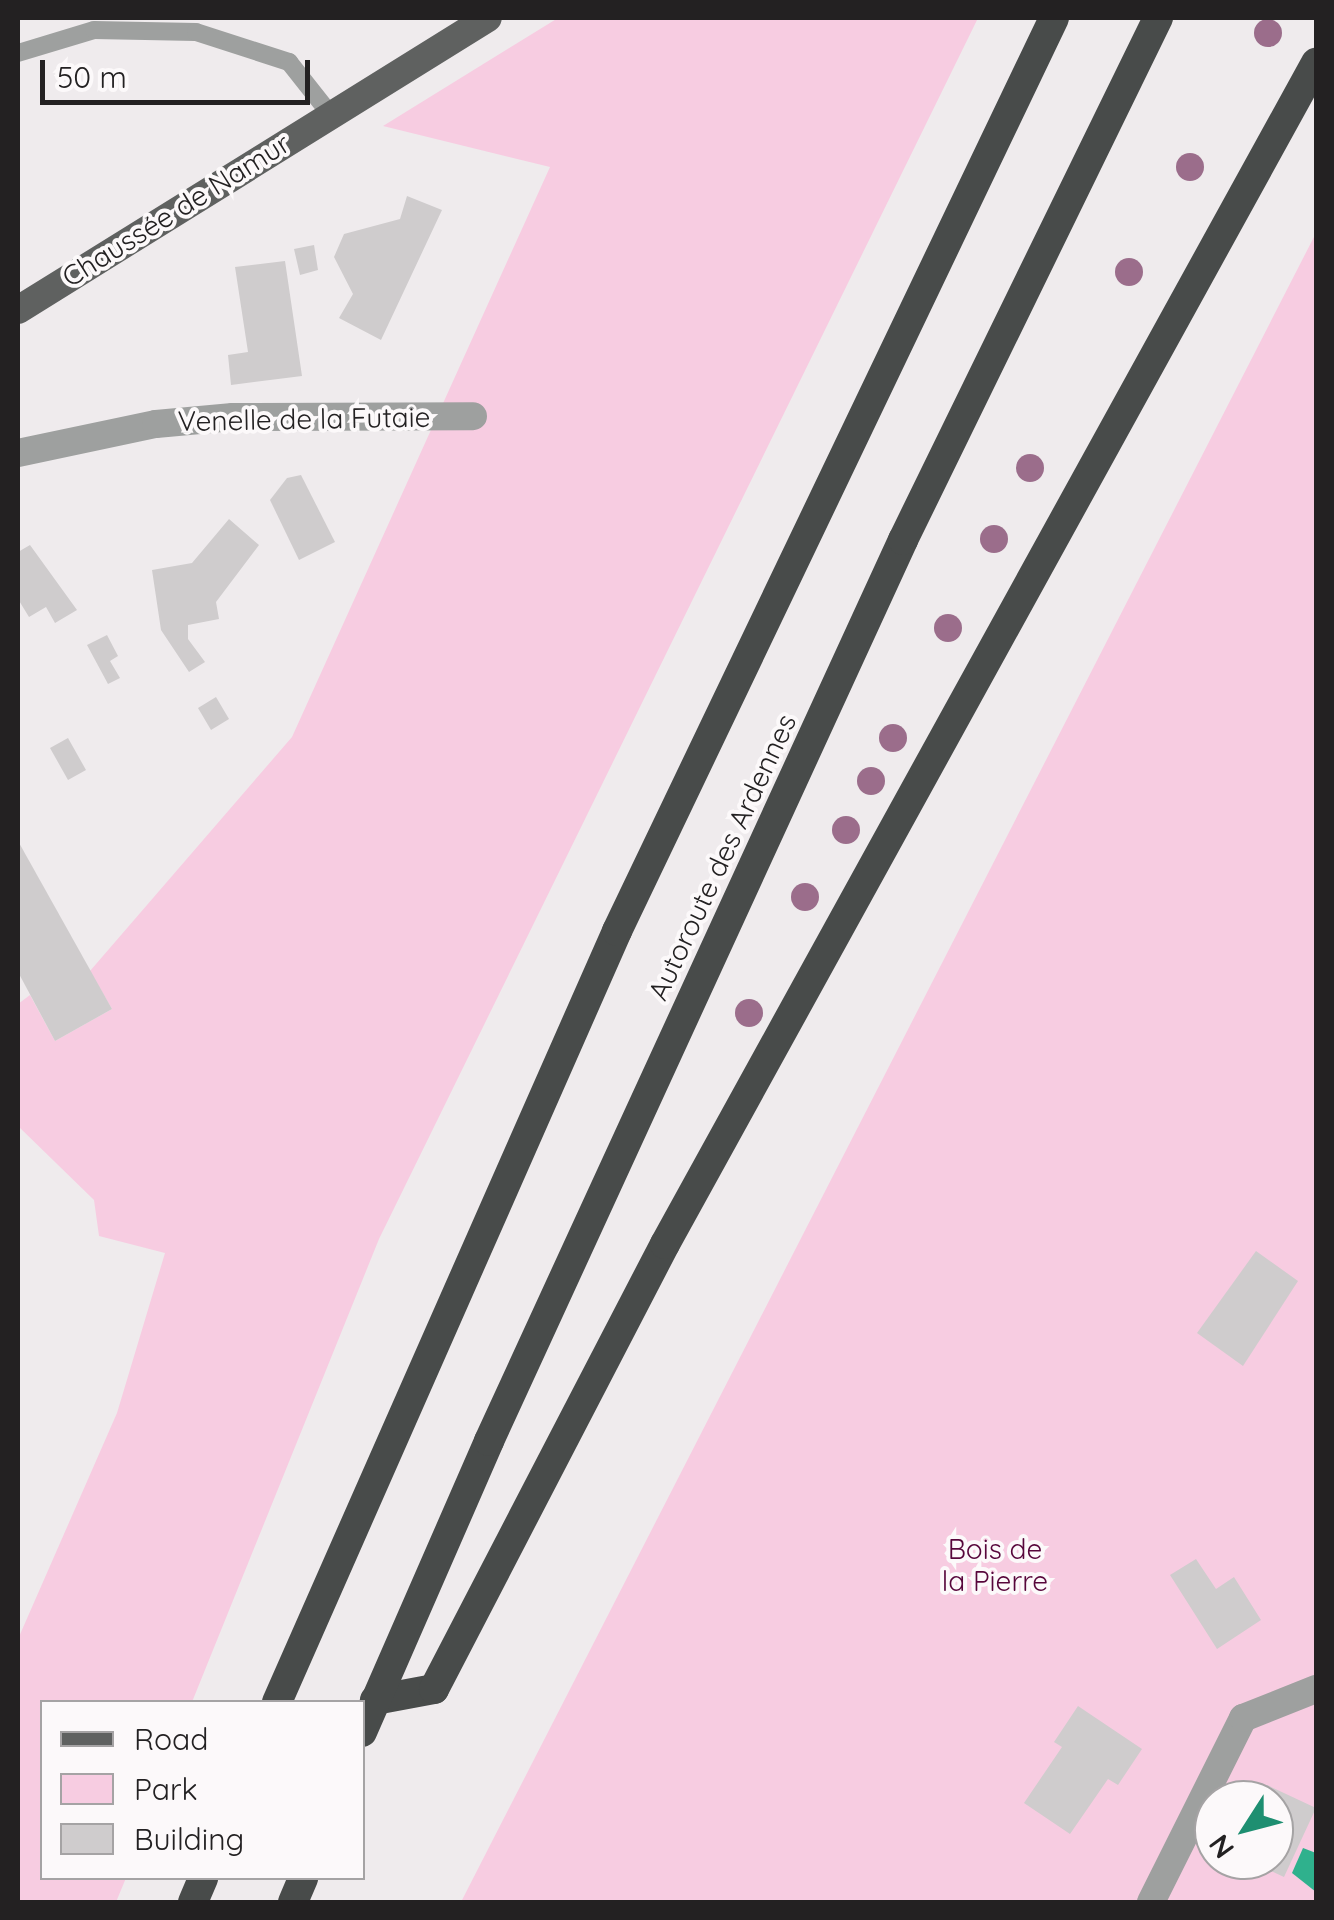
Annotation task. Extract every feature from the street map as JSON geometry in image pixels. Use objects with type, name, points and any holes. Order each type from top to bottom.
[{"type":"highway","points":[[278,1700],[616,931],[1054,18]]},
{"type":"highway","name":"Autoroute des Ardennes","points":[[365,1725],[903,540],[1158,18]]},
{"type":"highway","points":[[375,1700],[434,1689],[665,1244],[1316,64]]},
{"type":"main road","name":"Chaussée de Namur","points":[[18,310],[488,18]]},
{"type":"street","name":"Venelle de la Futaie","points":[[18,454],[156,424],[233,417],[473,416]]},
{"type":"street","points":[[1151,1902],[1243,1718],[1316,1690]]},
{"type":"lane","points":[[18,53],[94,30],[196,32],[289,62],[330,114]]},
{"type":"green space","points":[[558,18],[978,18],[379,1239],[193,1700],[40,1700],[40,1880],[125,1880],[116,1902],[18,1902],[18,1639],[117,1413],[165,1253],[99,1236],[94,1200],[18,1126],[18,1004],[30,995],[55,1041],[112,1009],[90,971],[292,737],[550,167],[383,126]]},
{"type":"green space","name":"Bois de la Pierre","points":[[1316,233],[1316,1902],[461,1902]]},
{"type":"shaded area","points":[[1303,1848],[1316,1853],[1316,1892],[1294,1875]]},
{"type":"building","points":[[407,196],[442,210],[381,340],[339,318],[353,294],[334,257],[344,234],[400,219]]},
{"type":"building","points":[[314,245],[318,270],[300,275],[294,249]]},
{"type":"building","points":[[285,261],[302,376],[231,385],[228,355],[248,352],[235,267]]},
{"type":"building","points":[[301,475],[335,542],[299,560],[270,500],[287,478]]},
{"type":"building","points":[[229,519],[259,545],[216,602],[219,619],[188,625],[188,639],[205,662],[189,672],[161,630],[152,570],[192,563]]},
{"type":"building","points":[[30,545],[77,610],[55,623],[46,607],[29,617],[18,599],[18,552]]},
{"type":"building","points":[[107,635],[118,656],[110,661],[120,678],[108,684],[87,645]]},
{"type":"building","points":[[216,697],[229,719],[211,730],[198,708]]},
{"type":"building","points":[[68,738],[86,770],[68,780],[50,748]]},
{"type":"building","points":[[18,841],[112,1009],[55,1041],[18,972]]},
{"type":"building","points":[[1256,1251],[1298,1281],[1243,1366],[1197,1333]]},
{"type":"building","points":[[1196,1559],[1216,1589],[1234,1577],[1261,1620],[1217,1649],[1170,1575]]},
{"type":"building","points":[[1078,1706],[1142,1749],[1118,1785],[1108,1779],[1070,1834],[1024,1803],[1062,1747],[1054,1742]]},
{"type":"building","points":[[1294,1798],[1316,1808],[1294,1855]]}]
